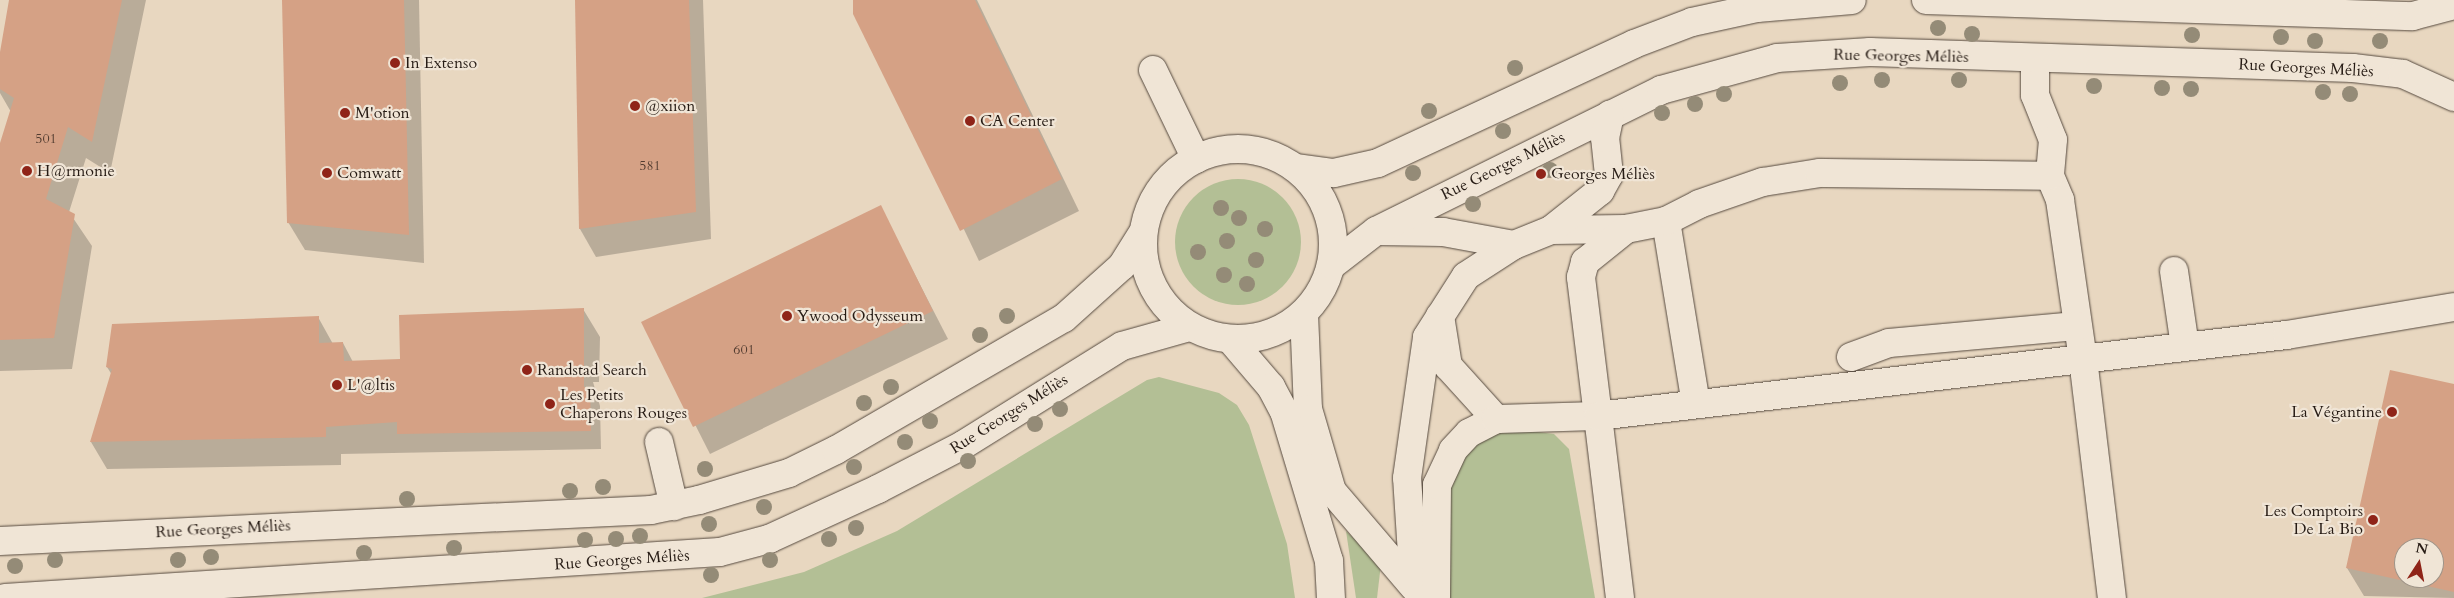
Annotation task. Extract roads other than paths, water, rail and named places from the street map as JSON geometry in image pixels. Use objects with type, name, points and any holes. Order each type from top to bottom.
[{"type":"street","points":[[1297,168],[1321,195],[1333,229],[1332,265],[1322,292],[1304,314],[1282,329],[1257,338],[1230,340],[1186,328],[1158,298],[1144,267],[1142,234],[1154,195],[1182,166],[1196,159],[1220,150],[1260,151],[1297,168],[1334,173],[1378,162],[1634,44],[1692,22],[1757,8],[1852,0]]},
{"type":"street","points":[[1926,0],[2413,16],[2454,5]]},
{"type":"street","name":"Rue Georges Méliès","points":[[1332,265],[1376,231],[1661,90],[1777,58],[1870,52],[2035,59],[2353,68],[2403,74],[2454,97]]},
{"type":"street","points":[[2035,59],[2035,95],[2054,140],[2050,176],[2060,200],[2076,326],[2083,359],[2112,598]]},
{"type":"street","points":[[1153,70],[1196,159]]},
{"type":"street","points":[[1421,594],[1407,478],[1426,337],[1440,311],[1466,276],[1514,245],[1551,230],[1600,191],[1610,175],[1605,138],[1610,115]]},
{"type":"street","points":[[1551,230],[1626,228],[1666,220],[1699,204],[1763,182],[1820,173],[2050,176]]},
{"type":"street","points":[[1666,220],[1696,404]]},
{"type":"street","points":[[1620,598],[1581,277],[1585,262],[1626,228]]},
{"type":"street","points":[[1376,231],[1443,232],[1514,245]]},
{"type":"street","name":"Rue Georges Méliès","points":[[0,542],[674,506],[789,473],[1064,318],[1116,272],[1142,234]]},
{"type":"street","points":[[2174,270],[2185,346]]},
{"type":"street","points":[[1421,594],[1437,485],[1445,460],[1469,433],[1496,419],[1598,416],[2372,323],[2454,307]]},
{"type":"street","points":[[1440,311],[1448,366],[1472,398],[1496,419]]},
{"type":"street","points":[[1304,314],[1308,409],[1332,491],[1421,594]]},
{"type":"street","points":[[1851,357],[1889,343],[2076,326]]},
{"type":"street","name":"Rue Georges Méliès","points":[[4,598],[720,552],[769,539],[878,489],[963,445],[1122,346],[1186,328]]},
{"type":"street","points":[[1230,340],[1271,386],[1284,411],[1329,561],[1331,598]]},
{"type":"street","points":[[659,442],[674,506]]},
{"type":"place","name":"In Extenso","points":[[395,63]]},
{"type":"place","name":"@xiion","points":[[635,106]]},
{"type":"place","name":"M'otion","points":[[345,113]]},
{"type":"place","name":"CA Center","points":[[970,121]]},
{"type":"place","name":"H@rmonie","points":[[27,171]]},
{"type":"place","name":"Comwatt","points":[[327,173]]},
{"type":"place","name":"Georges Méliès","points":[[1541,174]]},
{"type":"place","name":"Ywood Odysseum","points":[[787,316]]},
{"type":"place","name":"Randstad Search","points":[[527,370]]},
{"type":"place","name":"L'@ltis","points":[[337,385]]},
{"type":"place","name":"Les Petits Chaperons Rouges","points":[[550,404]]},
{"type":"place","name":"La Végantine","points":[[2392,412]]},
{"type":"place","name":"Les Comptoirs De La Bio","points":[[2373,520]]}]
